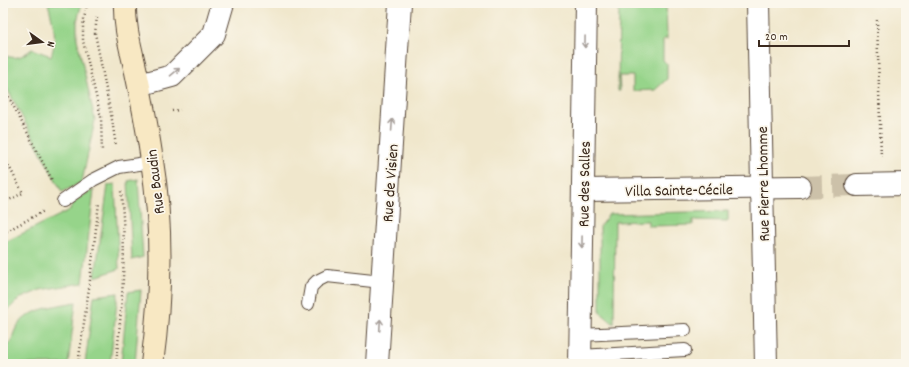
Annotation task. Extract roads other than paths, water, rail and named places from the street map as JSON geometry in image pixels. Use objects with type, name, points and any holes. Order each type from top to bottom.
[{"type":"main road","name":"Rue Baudin","points":[[125,3],[124,15],[139,85],[158,208],[159,275],[156,330],[152,364]]},
{"type":"street","points":[[139,85],[172,76],[214,34],[223,3]]},
{"type":"street","name":"Rue de Visien","points":[[377,364],[400,3]]},
{"type":"street","name":"Rue des Salles","points":[[580,352],[586,3]]},
{"type":"street","name":"Rue Pierre Lhomme","points":[[758,3],[766,364]]},
{"type":"street","points":[[857,185],[906,184]]},
{"type":"street","name":"Villa Sainte-Cécile","points":[[583,190],[800,187]]},
{"type":"lane","points":[[62,201],[93,180],[119,167],[152,162]]},
{"type":"lane","points":[[308,304],[311,287],[317,281],[327,276],[382,282]]},
{"type":"lane","points":[[580,352],[685,330]]},
{"type":"lane","points":[[580,352],[685,350]]},
{"type":"tunnel","points":[[800,187],[857,185]]}]
